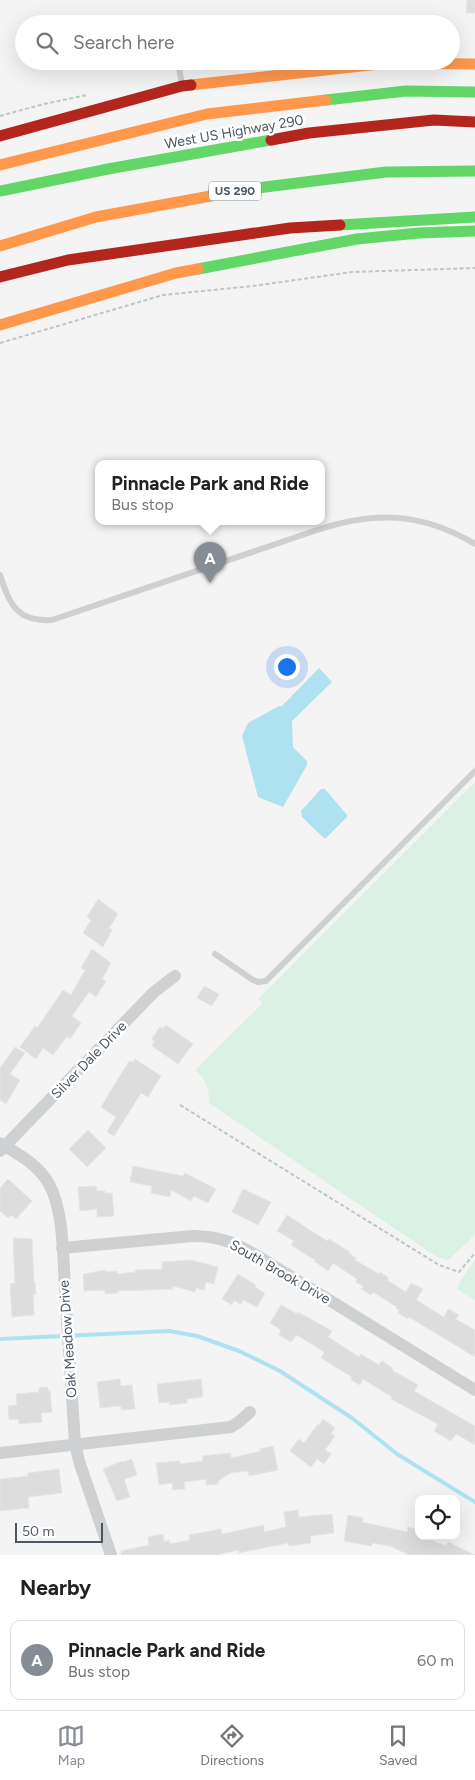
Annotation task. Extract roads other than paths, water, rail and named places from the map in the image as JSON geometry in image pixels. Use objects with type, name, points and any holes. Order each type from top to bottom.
[{"type":"main road","points":[[460,64],[475,64]]},
{"type":"main road","points":[[0,136],[182,86],[325,70]]},
{"type":"main road","points":[[0,165],[207,114],[406,91],[475,92]]},
{"type":"main road","name":"West US Highway 290","points":[[0,191],[108,169],[309,133],[434,120],[475,122]]},
{"type":"main road","name":"US 290","points":[[0,246],[96,217],[232,191],[386,172],[475,171]]},
{"type":"main road","points":[[0,277],[68,260],[290,228],[475,217]]},
{"type":"main road","points":[[0,326],[176,273],[357,239],[419,233],[475,231]]},
{"type":"street","name":"Silver Dale Drive","points":[[2,1147],[154,992],[175,976]]},
{"type":"street","name":"Oak Meadow Drive","points":[[2,1147],[32,1164],[49,1184],[58,1210],[75,1443],[79,1461],[110,1555]]},
{"type":"street","name":"South Brook Drive","points":[[62,1248],[193,1236],[209,1236],[223,1239],[239,1245],[261,1258],[475,1390]]},
{"type":"street","points":[[0,1453],[75,1443],[231,1427],[240,1422],[250,1412]]},
{"type":"lane","points":[[179,70],[182,86]]},
{"type":"lane","points":[[0,575],[15,609],[32,619],[52,620],[317,530],[356,519],[386,517],[416,520],[442,527],[475,544]]},
{"type":"lane","points":[[216,954],[254,980],[258,982],[266,981],[475,771]]},
{"type":"water","points":[[319,668],[332,682],[292,721],[293,747],[307,761],[307,765],[283,807],[258,797],[242,736],[248,723],[282,706]]},
{"type":"water","points":[[321,789],[325,789],[347,815],[326,838],[302,817],[301,811]]},
{"type":"waterway","points":[[0,1339],[169,1331],[197,1336],[239,1351],[280,1371],[352,1418],[397,1454],[475,1502]]},
{"type":"place","name":"Pinnacle Park and Ride","points":[[210,583]]}]
